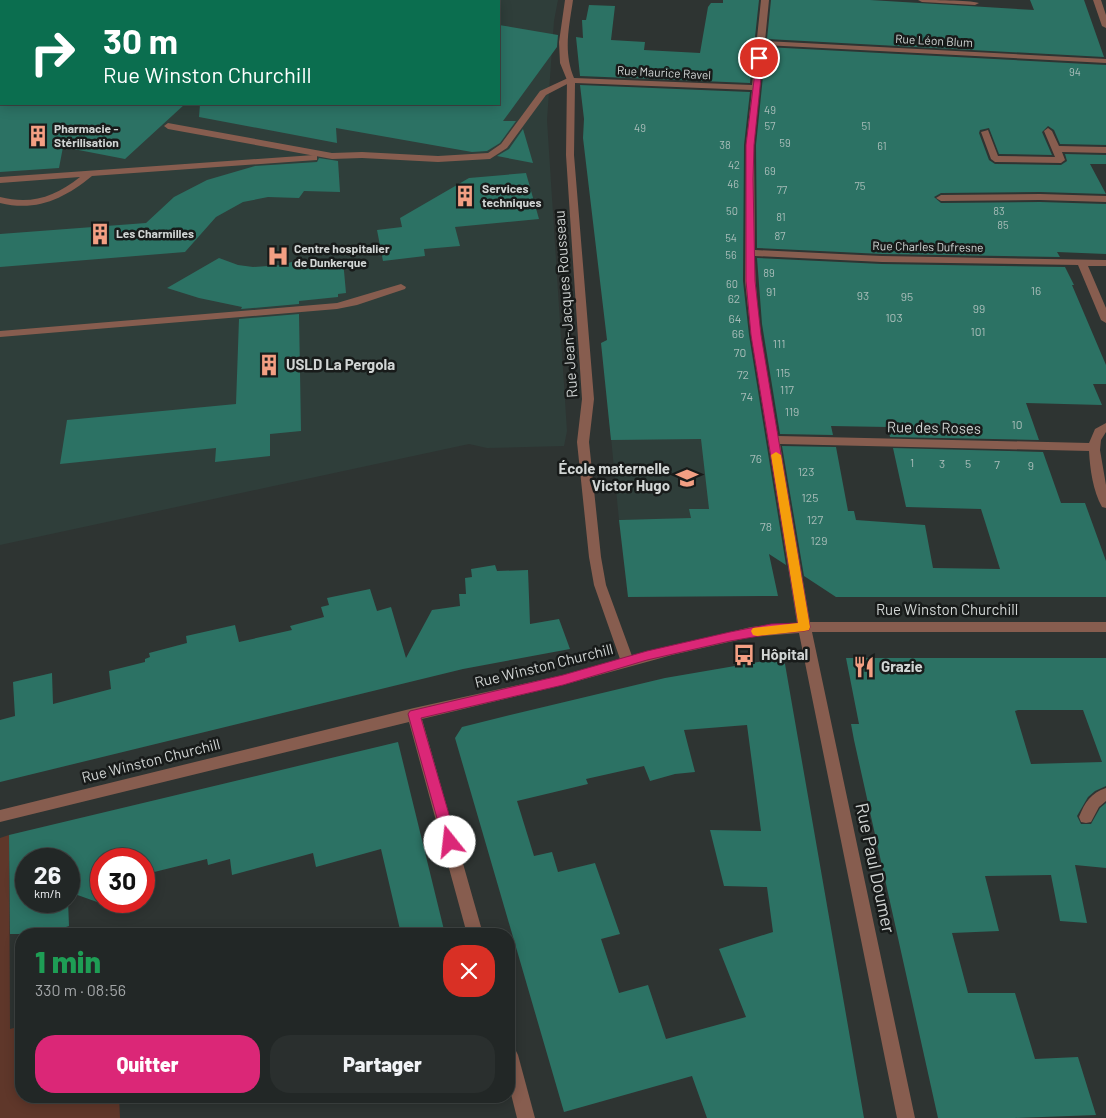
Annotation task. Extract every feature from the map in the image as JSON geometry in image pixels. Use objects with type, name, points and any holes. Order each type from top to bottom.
[{"type":"street","name":"Rue Jean-Jacques Rousseau","points":[[569,0],[563,42],[564,63],[571,80],[570,155],[588,399],[583,442],[595,557],[599,577],[628,662]]},
{"type":"street","name":"Rue Paul Doumer","points":[[765,0],[749,179],[749,252],[756,335],[804,627],[906,1118]]},
{"type":"street","points":[[922,0],[974,3]]},
{"type":"street","points":[[1097,0],[1106,26]]},
{"type":"street","name":"Rue Léon Blum","points":[[761,43],[1106,61]]},
{"type":"street","name":"Rue Maurice Ravel","points":[[571,80],[756,88]]},
{"type":"street","points":[[0,180],[332,156],[362,155],[426,160],[490,156],[504,146],[543,93],[571,80]]},
{"type":"street","points":[[168,126],[332,156]]},
{"type":"street","points":[[985,132],[995,159],[1061,160],[1048,131]]},
{"type":"street","points":[[1056,149],[1106,150]]},
{"type":"street","points":[[0,200],[21,205],[41,202],[69,191],[89,174]]},
{"type":"street","points":[[942,198],[1106,199]]},
{"type":"street","name":"Rue Charles Dufresne","points":[[749,252],[889,259],[1106,263]]},
{"type":"street","points":[[1082,263],[1106,320]]},
{"type":"street","points":[[0,334],[337,306],[353,303],[401,287]]},
{"type":"street","points":[[1106,427],[1096,435],[1094,446],[1106,504]]},
{"type":"street","name":"Rue des Roses","points":[[774,440],[1094,446]]},
{"type":"street","name":"Rue Winston Churchill","points":[[0,816],[414,714],[563,680],[730,636],[771,629],[804,627],[1106,627]]},
{"type":"street","points":[[414,714],[473,928]]},
{"type":"street","points":[[1086,817],[1091,805],[1097,798],[1106,794]]},
{"type":"street","points":[[515,1077],[526,1118]]},
{"type":"shaded area","name":"Centre hospitalier de Dunkerque","points":[[500,0],[558,0],[554,21],[547,120],[567,431],[564,446],[487,448],[469,444],[0,545],[0,105],[500,105]]},
{"type":"shaded area","name":"École maternelle Victor Hugo","points":[[709,408],[765,517],[619,520],[609,417],[668,415]]},
{"type":"shaded area","points":[[9,835],[10,1029],[15,1028],[15,1103],[119,1103],[120,1118],[0,1118],[0,838]]},
{"type":"building","points":[[723,0],[759,0],[750,83],[580,76],[576,37],[583,38],[582,20],[586,20],[589,5],[615,6],[611,40],[645,42],[644,50],[700,53],[708,7],[711,3],[723,3]]},
{"type":"building","points":[[771,0],[870,0],[1034,10],[1030,0],[1084,0],[1104,57],[767,39]]},
{"type":"building","points":[[500,25],[558,35],[557,47],[503,121],[516,121],[500,143],[487,151],[472,152],[336,128],[337,143],[199,117],[200,105],[500,105]]},
{"type":"building","points":[[766,47],[1106,65],[1106,145],[1060,144],[1054,130],[1048,126],[1042,132],[1052,155],[999,154],[989,128],[980,130],[979,133],[989,160],[995,164],[1061,165],[1067,161],[1065,154],[1106,155],[1106,164],[1090,164],[1106,194],[1040,192],[941,193],[934,197],[941,203],[1040,202],[1106,204],[1106,254],[1057,252],[1060,257],[882,254],[757,248],[756,145]]},
{"type":"building","points":[[580,85],[750,92],[744,145],[743,281],[749,335],[786,565],[769,554],[778,596],[628,597],[619,520],[691,518],[689,509],[709,509],[701,439],[611,440],[601,343],[607,340],[583,138],[584,119]]},
{"type":"building","points":[[0,105],[184,105],[125,159],[63,147],[59,168],[0,172]]},
{"type":"building","points":[[523,129],[533,163],[497,156],[509,149]]},
{"type":"building","name":"Les Charmilles","points":[[319,158],[338,161],[340,192],[304,191],[299,198],[268,197],[243,202],[216,217],[185,252],[0,267],[0,234],[146,223],[174,197],[207,180],[255,166],[317,162]]},
{"type":"building","points":[[526,173],[539,219],[455,227],[460,246],[424,249],[425,256],[383,261],[377,230],[402,227],[400,218],[469,178]]},
{"type":"building","points":[[219,258],[238,265],[253,267],[282,265],[301,259],[307,267],[343,260],[346,293],[338,294],[338,297],[299,301],[299,304],[241,309],[242,307],[199,298],[167,288]]},
{"type":"building","points":[[757,258],[882,264],[1065,267],[1106,365],[1106,384],[1093,384],[1102,405],[1026,403],[1039,440],[890,437],[888,427],[831,426],[833,435],[780,434],[762,324]]},
{"type":"building","name":"USLD La Pergola","points":[[299,314],[301,431],[270,434],[270,456],[215,462],[216,448],[60,464],[67,420],[236,404],[239,319]]},
{"type":"building","points":[[782,446],[836,447],[848,511],[854,511],[856,520],[925,525],[933,568],[1000,569],[981,509],[906,507],[893,448],[1043,452],[1061,503],[1085,503],[1106,561],[1106,597],[836,597],[804,576]]},
{"type":"building","points":[[495,565],[497,571],[528,570],[530,624],[559,619],[570,649],[463,669],[0,782],[0,720],[15,716],[13,682],[52,673],[53,704],[111,689],[109,671],[145,662],[145,659],[150,657],[149,653],[187,643],[186,636],[235,625],[239,642],[292,630],[290,626],[324,617],[321,607],[329,605],[327,598],[370,589],[377,611],[391,607],[406,658],[432,610],[460,606],[459,594],[466,594],[465,578],[472,577],[471,569]]},
{"type":"building","points":[[846,658],[1106,658],[1106,786],[1088,797],[1077,816],[1081,824],[1091,824],[1100,808],[1106,803],[1106,868],[1075,865],[1087,923],[1060,921],[1051,875],[985,876],[999,931],[952,933],[968,993],[1015,993],[1035,1059],[1078,1057],[1096,1115],[938,1118],[854,740],[851,724],[859,724]],"holes":[[[1083,710],[1102,762],[1031,764],[1015,711]]]},
{"type":"building","points":[[775,659],[785,664],[864,1118],[707,1118],[692,1076],[564,1112],[515,944],[515,928],[510,928],[455,738],[462,727],[665,678]],"holes":[[[747,725],[761,831],[710,830],[724,886],[767,887],[773,932],[719,949],[746,1017],[666,1039],[648,985],[619,993],[601,939],[620,934],[595,863],[558,872],[552,852],[534,856],[517,801],[588,784],[586,779],[644,766],[650,781],[675,774],[695,772],[684,730]]]},
{"type":"building","points":[[398,742],[444,928],[400,928],[381,849],[316,867],[313,853],[232,875],[230,859],[208,865],[207,859],[155,872],[155,848],[90,848],[90,899],[80,896],[80,848],[15,848],[15,913],[68,913],[69,926],[63,928],[15,928],[15,934],[10,934],[9,835]]},
{"type":"slow traffic","points":[[757,631],[804,627],[776,455]]},
{"type":"place","name":"Pharmacie - Stérilisation","points":[[38,136]]},
{"type":"place","name":"Services techniques","points":[[465,196]]},
{"type":"place","name":"Les Charmilles","points":[[100,234]]},
{"type":"place","name":"Centre hospitalier de Dunkerque","points":[[278,256]]},
{"type":"place","name":"USLD La Pergola","points":[[269,365]]},
{"type":"place","name":"École maternelle Victor Hugo","points":[[687,478]]},
{"type":"place","name":"Hôpital","points":[[744,655]]},
{"type":"place","name":"Grazie","points":[[864,667]]},
{"type":"route","points":[[450,842],[414,714],[592,673],[647,656],[730,636],[771,629],[804,627],[756,335],[750,281],[750,145],[759,58]]}]
